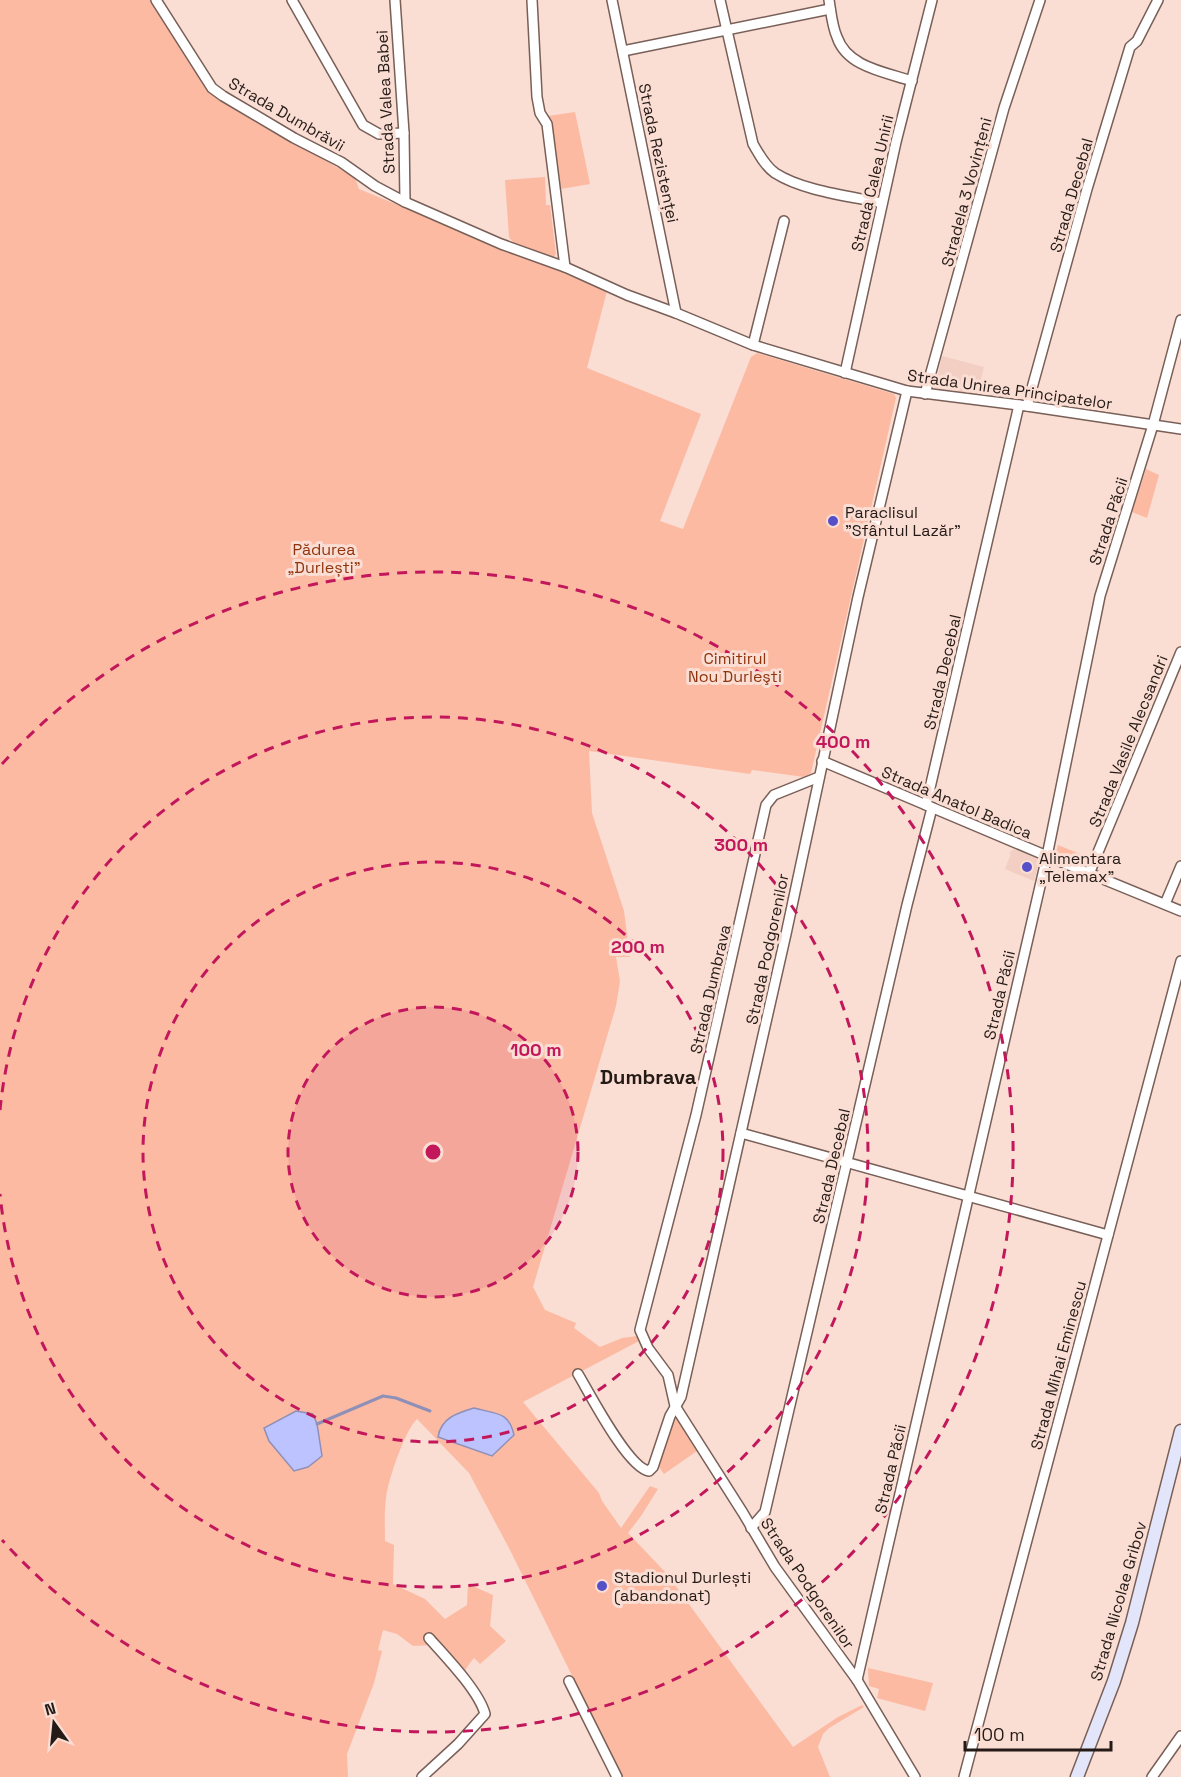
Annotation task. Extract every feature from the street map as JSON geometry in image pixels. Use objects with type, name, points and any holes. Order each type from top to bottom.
[{"type":"street","name":"Strada Dumbrăvii","points":[[156,0],[212,88],[294,138],[341,162],[375,186],[405,202]]},
{"type":"street","points":[[292,0],[363,125],[380,134],[404,133]]},
{"type":"street","name":"Strada Valea Babei","points":[[395,0],[404,133],[405,202]]},
{"type":"street","points":[[532,0],[537,97],[540,113],[547,124],[565,267]]},
{"type":"street","name":"Strada Rezistenței","points":[[612,0],[676,313]]},
{"type":"street","points":[[720,0],[753,144],[764,162],[774,172],[805,186],[882,203]]},
{"type":"street","name":"Strada Calea Unirii","points":[[845,373],[882,203],[932,0]]},
{"type":"street","name":"Stradela 3 Vovințeni","points":[[925,394],[1005,108],[1040,0]]},
{"type":"street","name":"Strada Decebal","points":[[751,1528],[765,1512],[1023,405],[1130,47],[1137,41],[1158,0]]},
{"type":"street","points":[[622,51],[726,31],[830,5],[836,36],[848,57],[912,81]]},
{"type":"street","points":[[405,202],[753,345],[784,220]]},
{"type":"street","name":"Strada Păcii","points":[[856,1680],[1047,856],[1100,596],[1153,425],[1181,320]]},
{"type":"street","name":"Strada Unirea Principatelor","points":[[753,345],[907,391],[1023,405],[1181,429]]},
{"type":"street","name":"Strada Podgorenilor","points":[[578,1374],[621,1445],[633,1461],[644,1470],[649,1471],[654,1467],[675,1406],[681,1397],[786,934],[855,607],[907,391]]},
{"type":"street","name":"Strada Vasile Alecsandri","points":[[1089,874],[1181,652]]},
{"type":"street","name":"Strada Anatol Badica","points":[[822,761],[1181,911]]},
{"type":"street","name":"Strada Dumbrava","points":[[675,1406],[668,1375],[642,1336],[640,1323],[681,1178],[766,805],[774,795],[819,777]]},
{"type":"street","points":[[1165,904],[1181,866]]},
{"type":"street","name":"Strada Mihai Eminescu","points":[[964,1777],[1181,961]]},
{"type":"street","points":[[741,1133],[1108,1235]]},
{"type":"street","name":"Strada Podgorenilor","points":[[675,1406],[775,1567],[856,1680],[915,1777]]},
{"type":"street","name":"Strada Nicolae Gribov","points":[[1077,1777],[1132,1623],[1181,1431]]},
{"type":"street","points":[[422,1777],[458,1744],[485,1714],[457,1670],[429,1638]]},
{"type":"street","points":[[569,1681],[617,1777]]},
{"type":"street","points":[[1152,1777],[1181,1736]]},
{"type":"shaded area","points":[[942,356],[984,367],[977,394],[935,388]]},
{"type":"shaded area","points":[[1014,849],[1036,858],[1039,862],[1034,881],[1005,869],[1011,854],[1009,853]]},
{"type":"green space","name":"Pădurea „Durlești”","points":[[0,0],[151,0],[210,93],[355,178],[359,189],[607,291],[587,368],[701,414],[660,521],[683,529],[751,357],[757,353],[894,394],[896,398],[811,773],[804,777],[752,770],[750,774],[589,751],[592,813],[624,911],[630,957],[616,957],[620,981],[616,1006],[533,1287],[545,1310],[576,1323],[574,1328],[600,1347],[622,1338],[637,1336],[639,1341],[523,1402],[599,1493],[621,1528],[650,1486],[658,1489],[628,1533],[667,1574],[793,1747],[838,1717],[862,1705],[864,1707],[823,1734],[818,1747],[830,1777],[622,1777],[511,1552],[469,1473],[417,1419],[407,1433],[386,1498],[385,1541],[394,1545],[393,1584],[425,1599],[445,1619],[467,1605],[468,1584],[493,1595],[490,1626],[506,1641],[480,1664],[474,1658],[457,1678],[455,1671],[431,1645],[413,1646],[397,1634],[383,1630],[378,1650],[382,1651],[374,1683],[347,1754],[348,1777],[0,1777]]},
{"type":"green space","points":[[575,112],[590,184],[561,189],[548,116]]},
{"type":"green space","points":[[545,177],[546,205],[550,205],[556,254],[553,258],[523,248],[509,237],[505,180]]},
{"type":"green space","points":[[1146,469],[1159,475],[1147,518],[1132,512]]},
{"type":"green space","points":[[1058,845],[1092,859],[1089,869],[1059,856],[1056,852]]},
{"type":"green space","points":[[676,1416],[697,1451],[664,1474],[659,1467],[672,1421]]},
{"type":"green space","points":[[868,1668],[933,1683],[925,1711],[877,1698],[879,1689],[869,1686]]},
{"type":"water","points":[[474,1408],[505,1417],[512,1427],[514,1435],[492,1456],[438,1437],[446,1421],[456,1414]]},
{"type":"water","points":[[296,1411],[313,1414],[317,1424],[322,1456],[308,1467],[294,1471],[269,1441],[264,1428]]},
{"type":"waterway","points":[[317,1424],[383,1396],[396,1398],[430,1411]]},
{"type":"place","name":"Paraclisul \"Sfântul Lazăr\"","points":[[833,521]]},
{"type":"place","name":"Alimentara „Telemax”","points":[[1027,867]]},
{"type":"place","name":"Stadionul Durlești (abandonat)","points":[[602,1586]]},
{"type":"district","name":"Dumbrava","points":[[648,1077]]},
{"type":"park label","name":"Cimitirul Nou Durleşti","points":[[735,667]]}]
